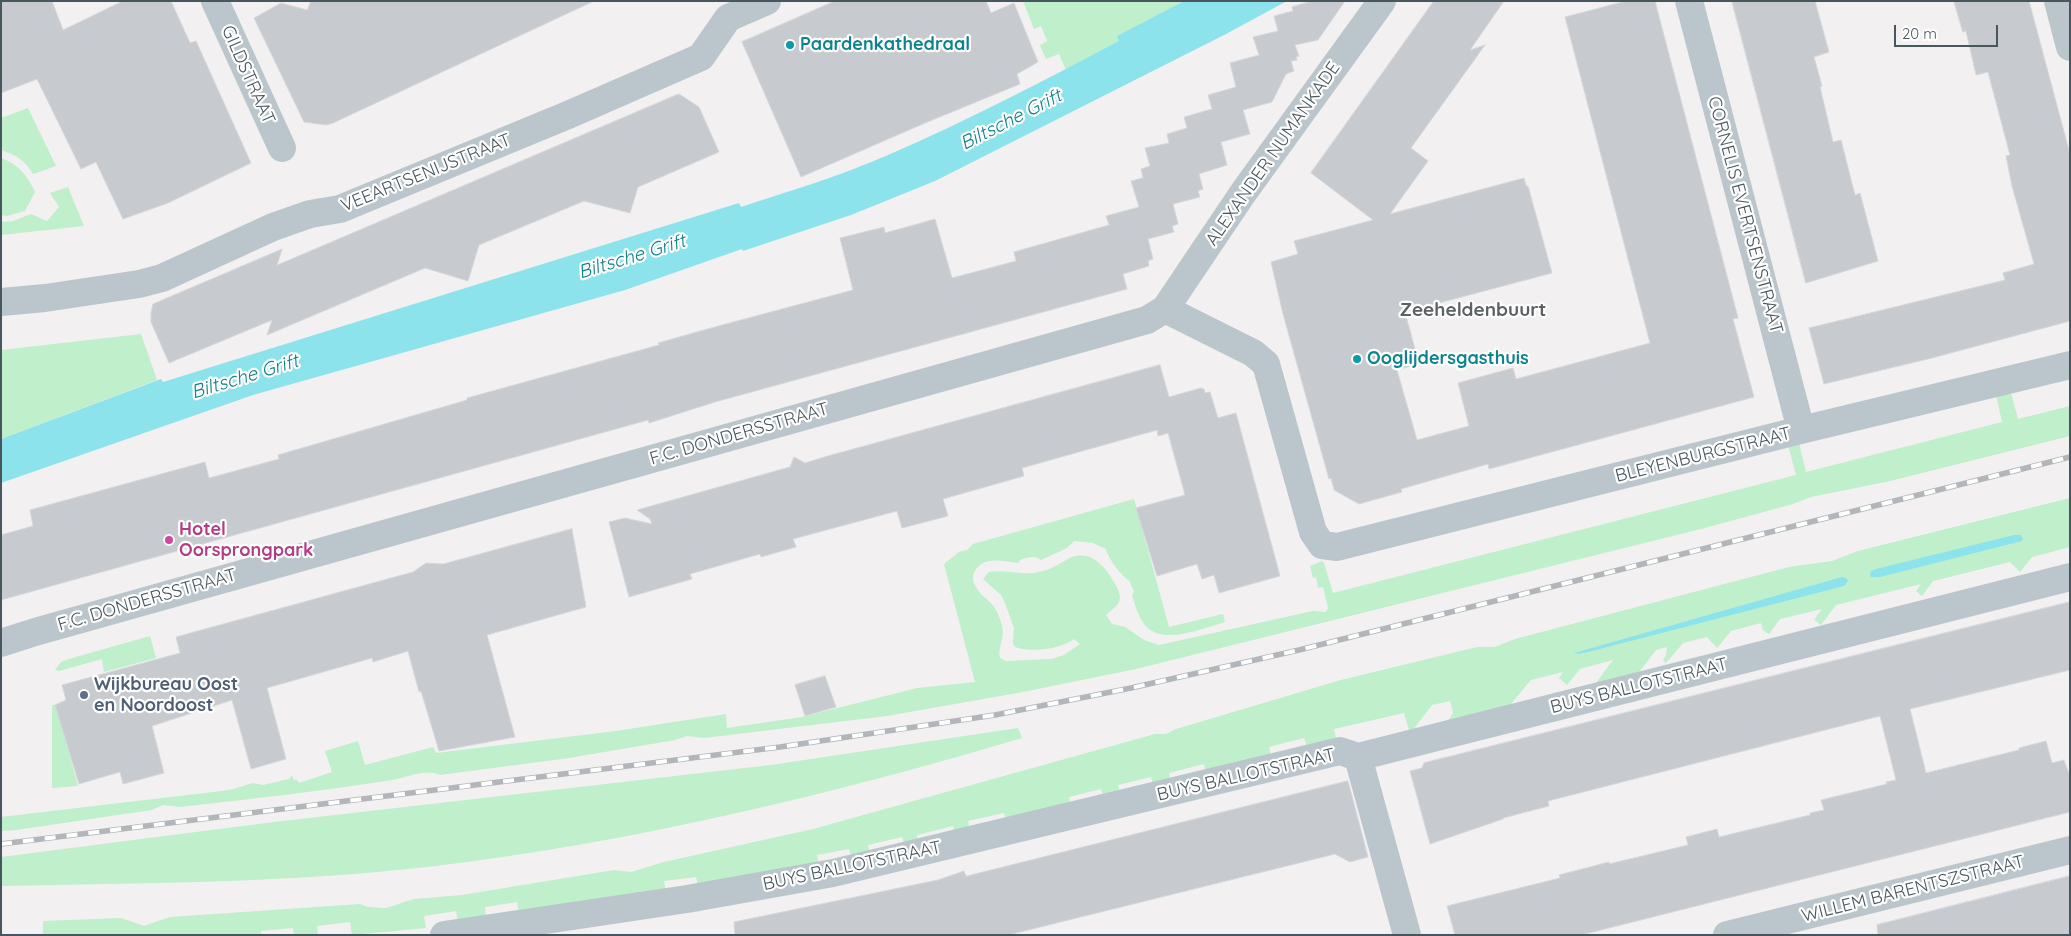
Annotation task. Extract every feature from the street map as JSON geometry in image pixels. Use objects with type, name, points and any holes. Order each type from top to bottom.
[{"type":"street","name":"GILDSTRAAT","points":[[215,1],[282,148]]},
{"type":"street","name":"VEEARTSENIJSTRAAT","points":[[1,302],[45,298],[139,284],[162,278],[273,227],[310,214],[340,209],[568,115],[701,57],[728,18],[767,1]]},
{"type":"street","name":"ALEXANDER NUMANKADE","points":[[1165,309],[1243,193],[1382,1]]},
{"type":"street","name":"CORNELIS EVERTSENSTRAAT","points":[[1689,1],[1801,430]]},
{"type":"street","points":[[2058,1],[2070,48]]},
{"type":"street","name":"BLEYENBURGSTRAAT","points":[[1165,309],[1253,353],[1266,364],[1313,532],[1322,545],[1338,548],[1801,430],[2070,364]]},
{"type":"street","name":"F.C. DONDERSSTRAAT","points":[[1,643],[396,530],[1147,320],[1165,309]]},
{"type":"street","name":"BUYS BALLOTSTRAAT","points":[[444,935],[687,899],[833,873],[1340,751],[1358,757],[2070,577]]},
{"type":"street","points":[[1358,757],[1407,935]]},
{"type":"street","name":"WILLEM BARENTSZSTRAAT","points":[[1727,935],[2070,850]]},
{"type":"green space","points":[[1023,1],[1184,1],[1118,36],[1120,41],[1066,70],[1059,54],[1046,59],[1040,45],[1047,41],[1041,26],[1034,29]]},
{"type":"green space","points":[[28,108],[56,166],[33,174],[20,159],[1,150],[1,118]]},
{"type":"green space","points":[[1,158],[22,171],[35,192],[25,211],[7,216],[1,215]]},
{"type":"green space","points":[[68,187],[84,226],[1,235],[1,222],[13,221],[31,214],[47,221],[59,207],[50,193]]},
{"type":"green space","points":[[141,334],[157,380],[1,439],[1,350]]},
{"type":"green space","points":[[2011,393],[2018,419],[2070,406],[2070,436],[1890,481],[1811,497],[1793,504],[1705,528],[1136,669],[1023,692],[887,716],[704,738],[687,736],[675,740],[569,758],[440,775],[429,772],[366,784],[233,801],[180,807],[163,805],[152,810],[1,831],[1,817],[230,790],[253,783],[263,785],[289,779],[292,775],[294,780],[297,780],[299,783],[332,772],[325,751],[358,741],[365,765],[433,747],[436,753],[616,731],[726,714],[727,728],[802,717],[917,688],[975,682],[944,564],[959,552],[967,550],[973,544],[1134,499],[1169,627],[1223,614],[1225,622],[1183,634],[1171,635],[1151,631],[1138,614],[1132,595],[1134,591],[1129,580],[1115,566],[1106,549],[1093,543],[1074,541],[1067,548],[1041,560],[1037,557],[1031,557],[1020,560],[1018,563],[993,560],[977,567],[973,575],[974,584],[997,611],[1002,625],[1000,658],[1006,661],[1052,659],[1064,655],[1080,644],[1074,639],[1054,648],[1029,650],[1015,647],[1013,644],[1014,628],[1005,603],[1001,595],[983,579],[989,572],[1033,573],[1048,570],[1070,558],[1085,556],[1091,558],[1097,561],[1107,572],[1120,594],[1117,605],[1106,615],[1112,624],[1125,627],[1144,640],[1159,645],[1313,611],[1326,612],[1328,608],[1323,587],[1318,588],[1316,577],[1313,578],[1310,566],[1322,561],[1333,593],[1796,475],[1788,445],[1799,443],[1806,472],[2002,422],[1996,395]]},
{"type":"green space","points":[[2070,498],[2070,547],[2032,557],[2020,572],[2010,562],[1933,581],[1922,596],[1916,591],[1921,584],[1836,605],[1821,625],[1814,620],[1822,609],[1780,619],[1769,634],[1763,630],[1761,623],[1731,631],[1717,648],[1707,637],[1683,643],[1666,663],[1663,660],[1667,647],[1656,650],[1633,680],[1590,691],[1613,660],[1580,669],[1567,685],[1559,678],[1563,672],[1531,680],[1504,712],[1442,730],[1453,713],[1450,701],[1432,705],[1410,734],[1404,713],[1334,729],[1337,744],[1308,750],[1304,738],[1269,747],[1272,760],[1207,776],[1204,764],[1169,773],[1171,785],[1154,789],[1151,777],[1118,785],[1121,797],[1105,801],[1101,789],[1069,797],[1072,809],[1008,825],[1004,813],[968,821],[971,834],[956,838],[953,826],[917,835],[918,847],[906,849],[902,837],[868,845],[870,857],[852,861],[849,849],[817,855],[819,867],[699,889],[696,877],[664,881],[666,893],[519,914],[517,902],[485,907],[486,919],[458,923],[456,911],[424,916],[426,928],[352,935],[350,922],[317,926],[318,935],[294,935],[293,928],[261,931],[261,935],[43,935],[43,921],[121,918],[144,926],[170,917],[360,904],[368,907],[386,908],[414,899],[462,895],[614,870],[631,872],[664,862],[813,829],[1155,734],[1166,734],[1176,729],[1341,680],[1477,647],[1495,647],[1515,639],[1789,567],[1832,561],[1858,551]]},
{"type":"green space","points":[[150,636],[156,658],[104,672],[102,659],[59,671],[55,670],[61,662],[69,659]]},
{"type":"green space","points":[[52,705],[56,705],[78,786],[52,788]]},
{"type":"green space","points":[[1018,728],[1022,738],[801,798],[653,831],[503,857],[427,867],[321,876],[214,881],[1,886],[1,857],[274,822],[771,765]]},
{"type":"water","name":"Biltsche Grift","points":[[1184,1],[1287,1],[1226,34],[935,181],[851,215],[743,251],[742,249],[625,290],[253,395],[1,483],[1,439],[161,379],[163,382],[739,203],[741,207],[852,170],[947,128],[1033,86],[1119,41],[1117,36]]},
{"type":"water","points":[[2014,535],[2021,535],[2022,541],[1880,577],[1871,577],[1870,575],[1871,571],[1876,569]]},
{"type":"water","points":[[1842,577],[1848,581],[1844,586],[1588,652],[1574,653]]},
{"type":"building","points":[[1,1],[52,1],[63,30],[123,1],[171,1],[190,43],[196,41],[251,163],[168,203],[123,219],[96,162],[81,169],[37,79],[1,93]]},
{"type":"building","points":[[311,1],[594,1],[326,125],[304,122],[254,18],[281,3],[307,10]]},
{"type":"building","points":[[835,1],[986,1],[991,13],[1014,3],[1038,62],[1017,74],[1020,84],[801,177],[742,42]]},
{"type":"building","points":[[1313,1],[1345,1],[1318,40],[1295,45],[1299,56],[1296,57],[1297,60],[1291,61],[1294,71],[1286,74],[1272,102],[1243,110],[1250,134],[1221,142],[1227,165],[1199,174],[1203,189],[1198,191],[1200,197],[1173,204],[1178,224],[1172,226],[1174,232],[1148,239],[1153,259],[1148,261],[1149,266],[1123,274],[1127,289],[715,402],[649,423],[648,420],[1,600],[1,535],[33,526],[30,510],[205,462],[209,478],[279,459],[278,455],[467,400],[467,398],[659,345],[658,343],[711,328],[853,290],[840,238],[884,227],[885,233],[935,219],[952,278],[1016,261],[1014,252],[1109,225],[1106,216],[1139,207],[1131,181],[1143,178],[1141,169],[1150,166],[1145,148],[1169,143],[1167,134],[1187,128],[1184,117],[1212,109],[1208,95],[1236,87],[1230,63],[1259,55],[1253,37],[1278,31],[1274,16],[1293,11],[1292,7]]},
{"type":"building","points":[[1434,1],[1504,1],[1470,50],[1485,45],[1411,148],[1428,161],[1390,214],[1524,178],[1526,186],[1528,186],[1552,273],[1405,312],[1419,364],[1397,370],[1417,440],[1469,426],[1458,383],[1513,368],[1516,379],[1650,343],[1565,17],[1626,1],[1655,1],[1738,318],[1733,319],[1754,397],[1489,469],[1488,464],[1401,489],[1402,492],[1359,504],[1334,490],[1331,478],[1329,479],[1283,314],[1271,262],[1298,254],[1294,241],[1373,220],[1311,173]]},
{"type":"building","points":[[1732,1],[1815,1],[1829,52],[1814,57],[1833,142],[1841,140],[1855,195],[1860,193],[1878,261],[1806,283]]},
{"type":"building","points":[[1954,1],[2029,1],[2070,154],[2070,321],[1932,358],[1824,384],[1809,328],[2005,280],[2003,273],[2034,264],[2012,186],[2006,156],[2010,155],[1988,72],[1976,75],[1966,31],[1963,32]]},
{"type":"building","points":[[679,94],[699,107],[719,152],[638,187],[630,213],[584,201],[479,245],[468,281],[425,268],[267,335],[272,320],[169,363],[151,322],[153,304],[282,249],[277,265]]},
{"type":"building","points":[[1160,365],[1169,397],[1201,388],[1204,389],[1205,393],[1210,392],[1218,418],[1236,413],[1280,576],[1219,593],[1214,575],[1202,579],[1197,564],[1157,576],[1136,508],[1185,495],[1168,433],[1158,436],[1157,430],[1022,468],[1024,476],[943,499],[948,516],[902,528],[897,511],[793,539],[796,547],[761,557],[760,554],[690,574],[692,579],[629,597],[609,522],[625,518],[652,524],[650,519],[637,510],[790,467],[794,457],[805,463]]},
{"type":"building","points":[[572,529],[586,607],[487,635],[515,737],[439,751],[421,691],[419,692],[408,651],[373,662],[372,658],[267,688],[286,759],[251,769],[232,700],[152,726],[164,773],[123,784],[120,772],[79,784],[55,705],[66,700],[62,685],[180,653],[176,637],[413,572],[426,563],[443,564]]},
{"type":"building","points":[[2070,602],[2070,670],[1910,709],[1926,773],[2019,750],[2019,748],[2046,741],[2052,763],[2064,760],[2070,776],[2070,812],[1581,935],[1455,935],[1447,906],[1560,878],[1559,875],[1609,862],[1609,864],[1688,845],[1686,837],[1717,829],[1719,837],[1810,815],[1810,813],[1824,810],[1821,800],[1887,784],[1886,782],[1896,780],[1880,716],[1548,801],[1549,806],[1503,818],[1430,844],[1410,771],[1422,768],[1424,763]]},
{"type":"building","points":[[825,676],[836,707],[805,716],[795,685]]},
{"type":"building","points":[[1348,781],[1368,857],[1350,862],[1335,854],[1008,935],[735,935],[734,922],[938,880],[964,871],[966,876]]},
{"type":"building","points":[[2070,876],[2070,935],[1878,935],[1877,925]]},
{"type":"railway","points":[[1,844],[780,747],[995,715],[1131,688],[1299,650],[2070,457]]},
{"type":"place","name":"Paardenkathedraal","points":[[790,45]]},
{"type":"place","name":"Ooglijdersgasthuis","points":[[1357,359]]},
{"type":"place","name":"Hotel Oorsprongpark","points":[[169,540]]},
{"type":"place","name":"Wijkbureau Oost en Noordoost","points":[[84,695]]},
{"type":"district","name":"Zeeheldenbuurt","points":[[1473,310]]}]
